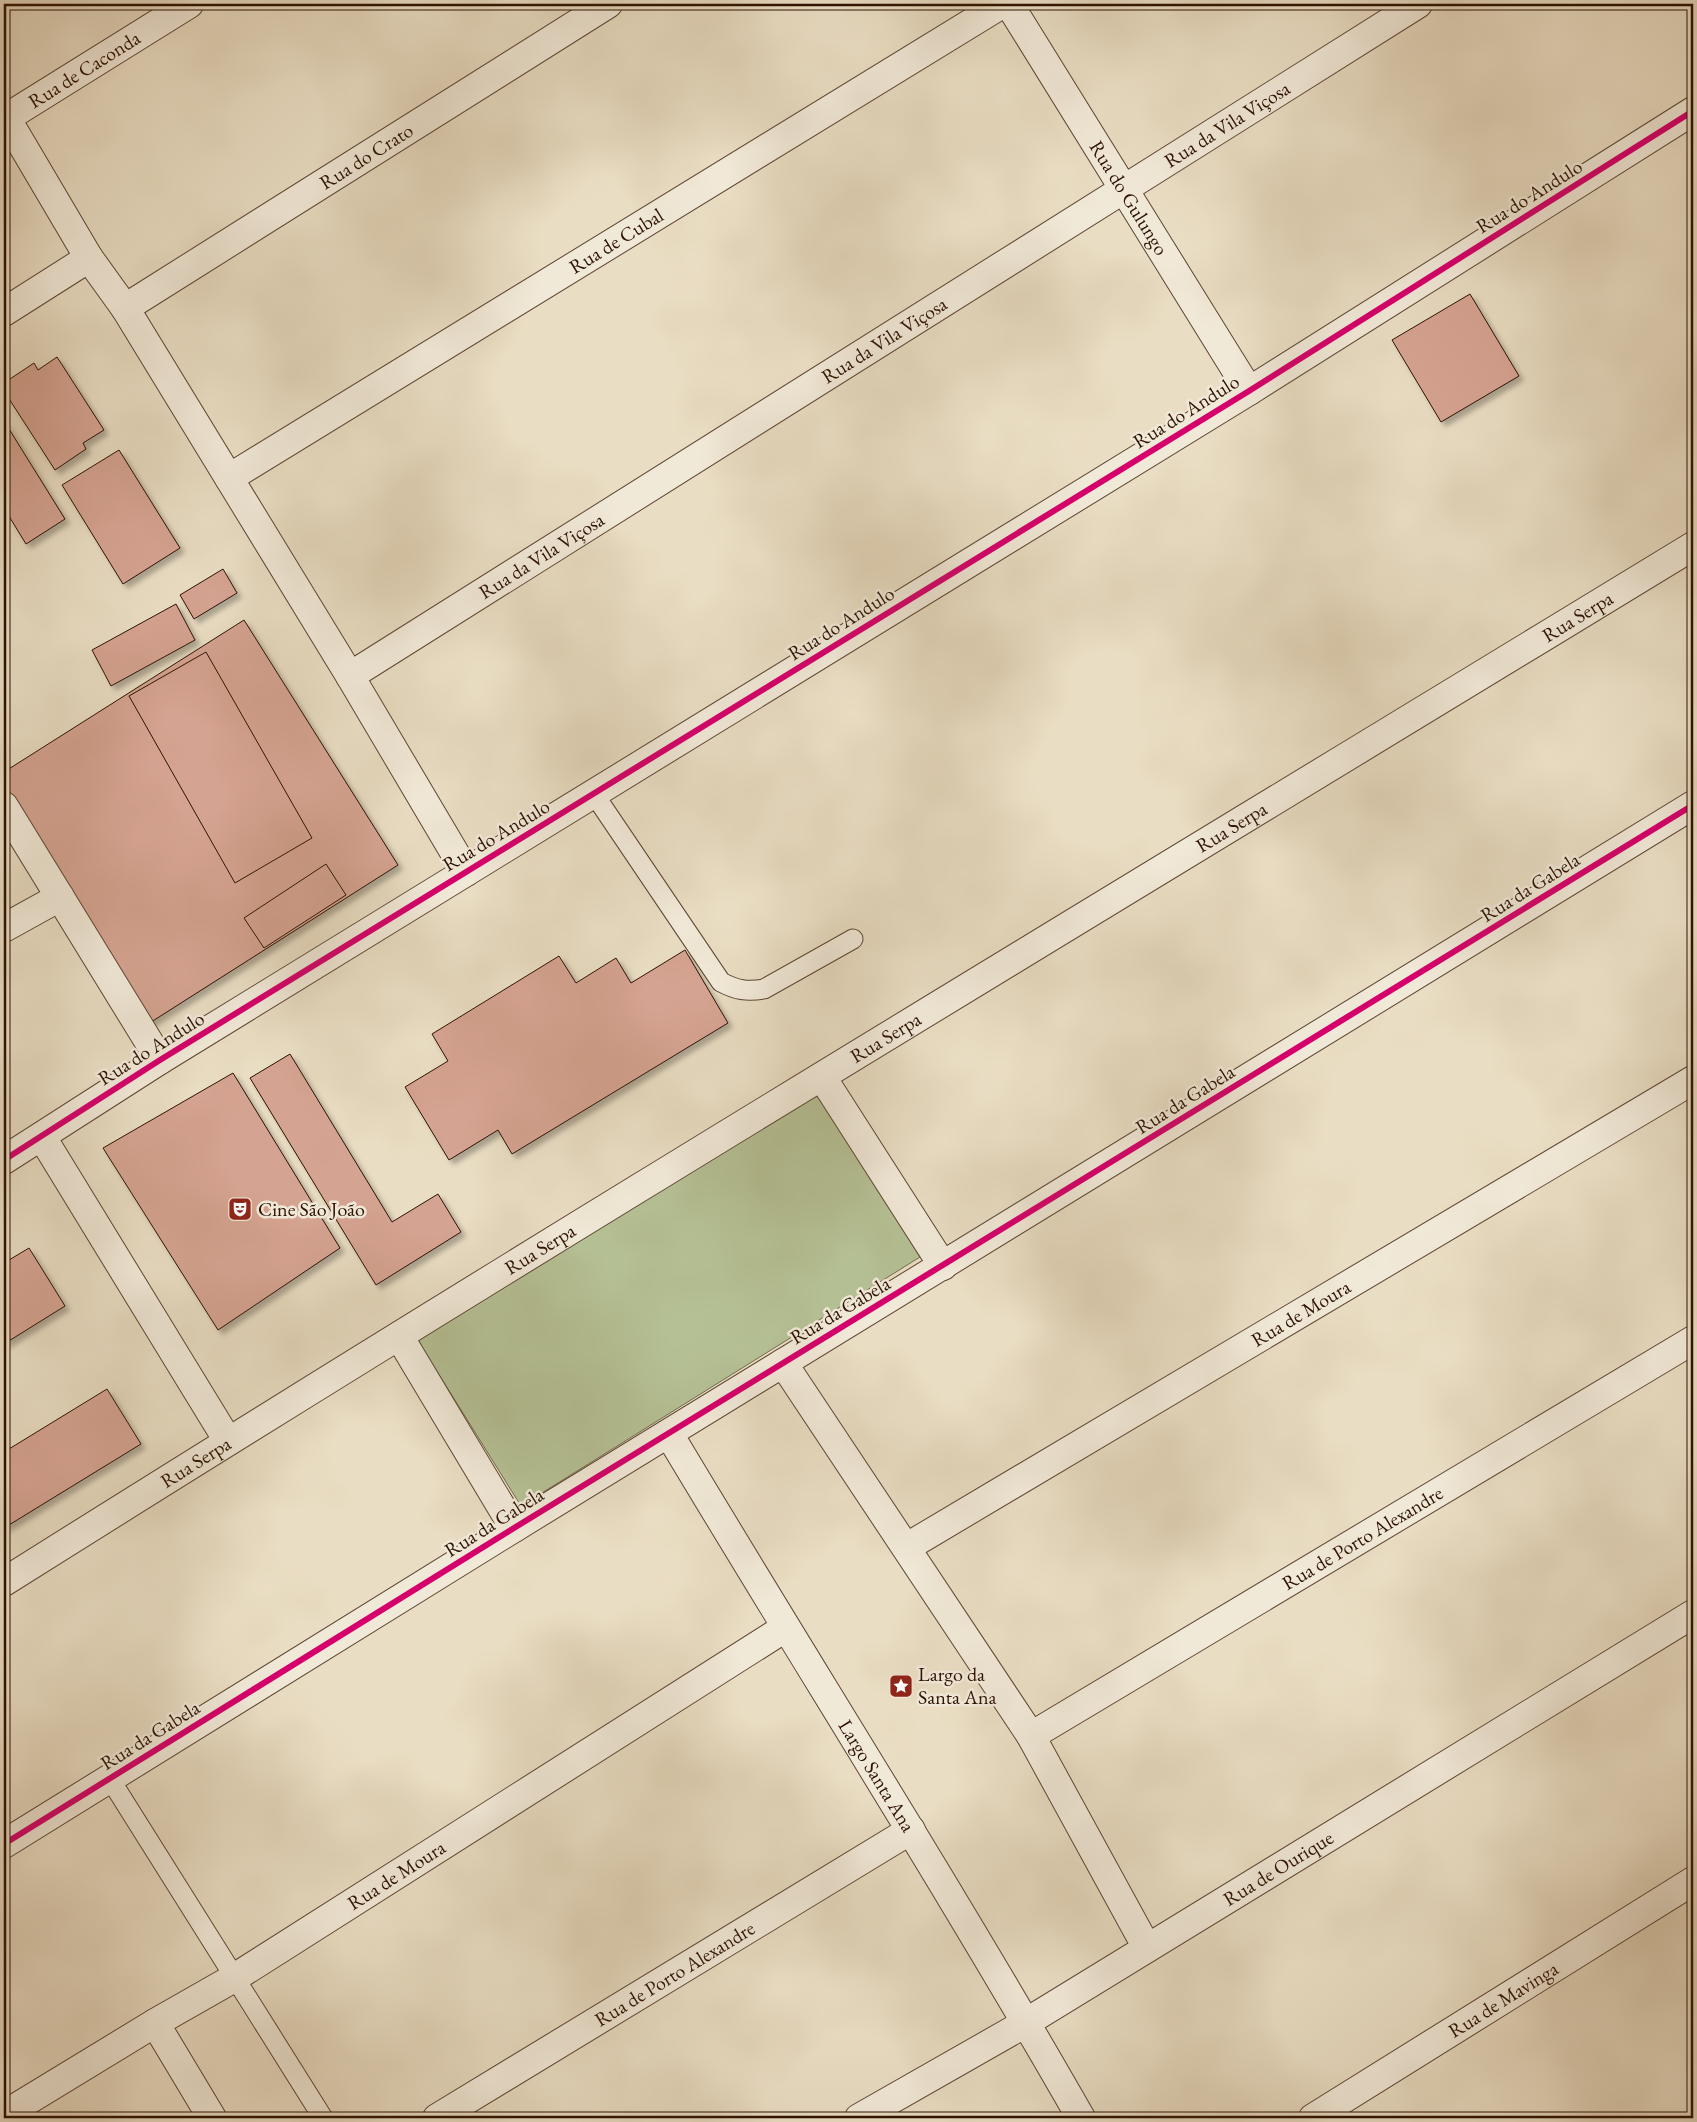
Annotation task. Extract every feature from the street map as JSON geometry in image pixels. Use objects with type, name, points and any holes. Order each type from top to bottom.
[{"type":"street","name":"Rua de Caconda","points":[[5,116],[189,4]]},
{"type":"street","name":"Rua do Crato","points":[[125,308],[608,4]]},
{"type":"street","name":"Rua de Cubal","points":[[229,478],[1002,4]]},
{"type":"street","name":"Rua do Gulungo","points":[[1009,4],[1125,188],[1140,218],[1249,391]]},
{"type":"street","name":"Rua da Vila Viçosa","points":[[350,676],[1418,4]]},
{"type":"street","name":"Rua do Andulo","points":[[4,1160],[160,1060],[1249,391],[1693,111]]},
{"type":"street","points":[[5,116],[89,258],[125,308],[350,676],[466,872]]},
{"type":"street","points":[[4,312],[89,258]]},
{"type":"street","name":"Rua Serpa","points":[[4,1582],[399,1336],[1693,546]]},
{"type":"street","name":"Rua da Gabela","points":[[4,1844],[514,1528],[1693,805]]},
{"type":"street","points":[[4,806],[160,1060]]},
{"type":"street","points":[[4,928],[60,897]]},
{"type":"street","points":[[822,1077],[943,1266]]},
{"type":"street","name":"Rua de Moura","points":[[907,1546],[1693,1080]]},
{"type":"street","points":[[42,1137],[228,1441]]},
{"type":"street","points":[[399,1336],[514,1528]]},
{"type":"street","name":"Rua de Porto Alexandre","points":[[1031,1736],[1693,1340]]},
{"type":"street","points":[[783,1364],[907,1546],[1031,1736],[1147,1948]]},
{"type":"street","name":"Largo Santa Ana","points":[[670,1434],[785,1628],[911,1830],[1081,2118]]},
{"type":"street","name":"Rua de Ourique","points":[[859,2118],[1026,2022],[1693,1614]]},
{"type":"street","name":"Rua de Moura","points":[[4,2115],[155,2023],[234,1978],[785,1628]]},
{"type":"street","name":"Rua de Porto Alexandre","points":[[437,2118],[911,1830]]},
{"type":"street","name":"Rua de Mavinga","points":[[1313,2118],[1693,1881]]},
{"type":"street","points":[[155,2023],[212,2118]]},
{"type":"lane","points":[[594,794],[721,982],[734,989],[750,991],[764,989],[853,939]]},
{"type":"lane","points":[[110,1779],[323,2118]]},
{"type":"green space","points":[[819,1092],[920,1257],[521,1506],[418,1341]]},
{"type":"building","points":[[1470,294],[1519,376],[1441,422],[1392,340]]},
{"type":"building","points":[[57,357],[104,430],[83,443],[86,449],[55,470],[4,391],[4,383],[34,363],[38,370]]},
{"type":"building","points":[[4,421],[65,519],[26,544],[4,508]]},
{"type":"building","points":[[119,450],[180,548],[123,584],[62,485]]},
{"type":"building","points":[[223,569],[237,593],[194,619],[180,595]]},
{"type":"building","points":[[176,604],[195,640],[111,686],[92,650]]},
{"type":"building","points":[[244,620],[398,865],[148,1024],[4,794],[4,772]]},
{"type":"building","points":[[206,652],[312,838],[235,883],[129,696]]},
{"type":"building","points":[[326,864],[346,895],[264,948],[244,918]]},
{"type":"building","points":[[685,950],[728,1023],[512,1154],[498,1130],[449,1160],[405,1087],[448,1061],[432,1034],[559,956],[576,983],[616,958],[631,983]]},
{"type":"building","points":[[290,1054],[392,1222],[438,1194],[461,1232],[376,1285],[250,1078]]},
{"type":"building","points":[[233,1073],[340,1248],[218,1330],[103,1148]]},
{"type":"building","points":[[29,1248],[65,1306],[4,1344],[4,1263]]},
{"type":"building","points":[[107,1389],[141,1444],[4,1528],[4,1452]]},
{"type":"cycle path","points":[[4,1160],[160,1060],[1249,391],[1693,111]]},
{"type":"cycle path","points":[[4,1844],[514,1528],[1693,805]]},
{"type":"place","name":"Cine São João","points":[[240,1209]]},
{"type":"place","name":"Largo da Santa Ana","points":[[901,1686]]}]
